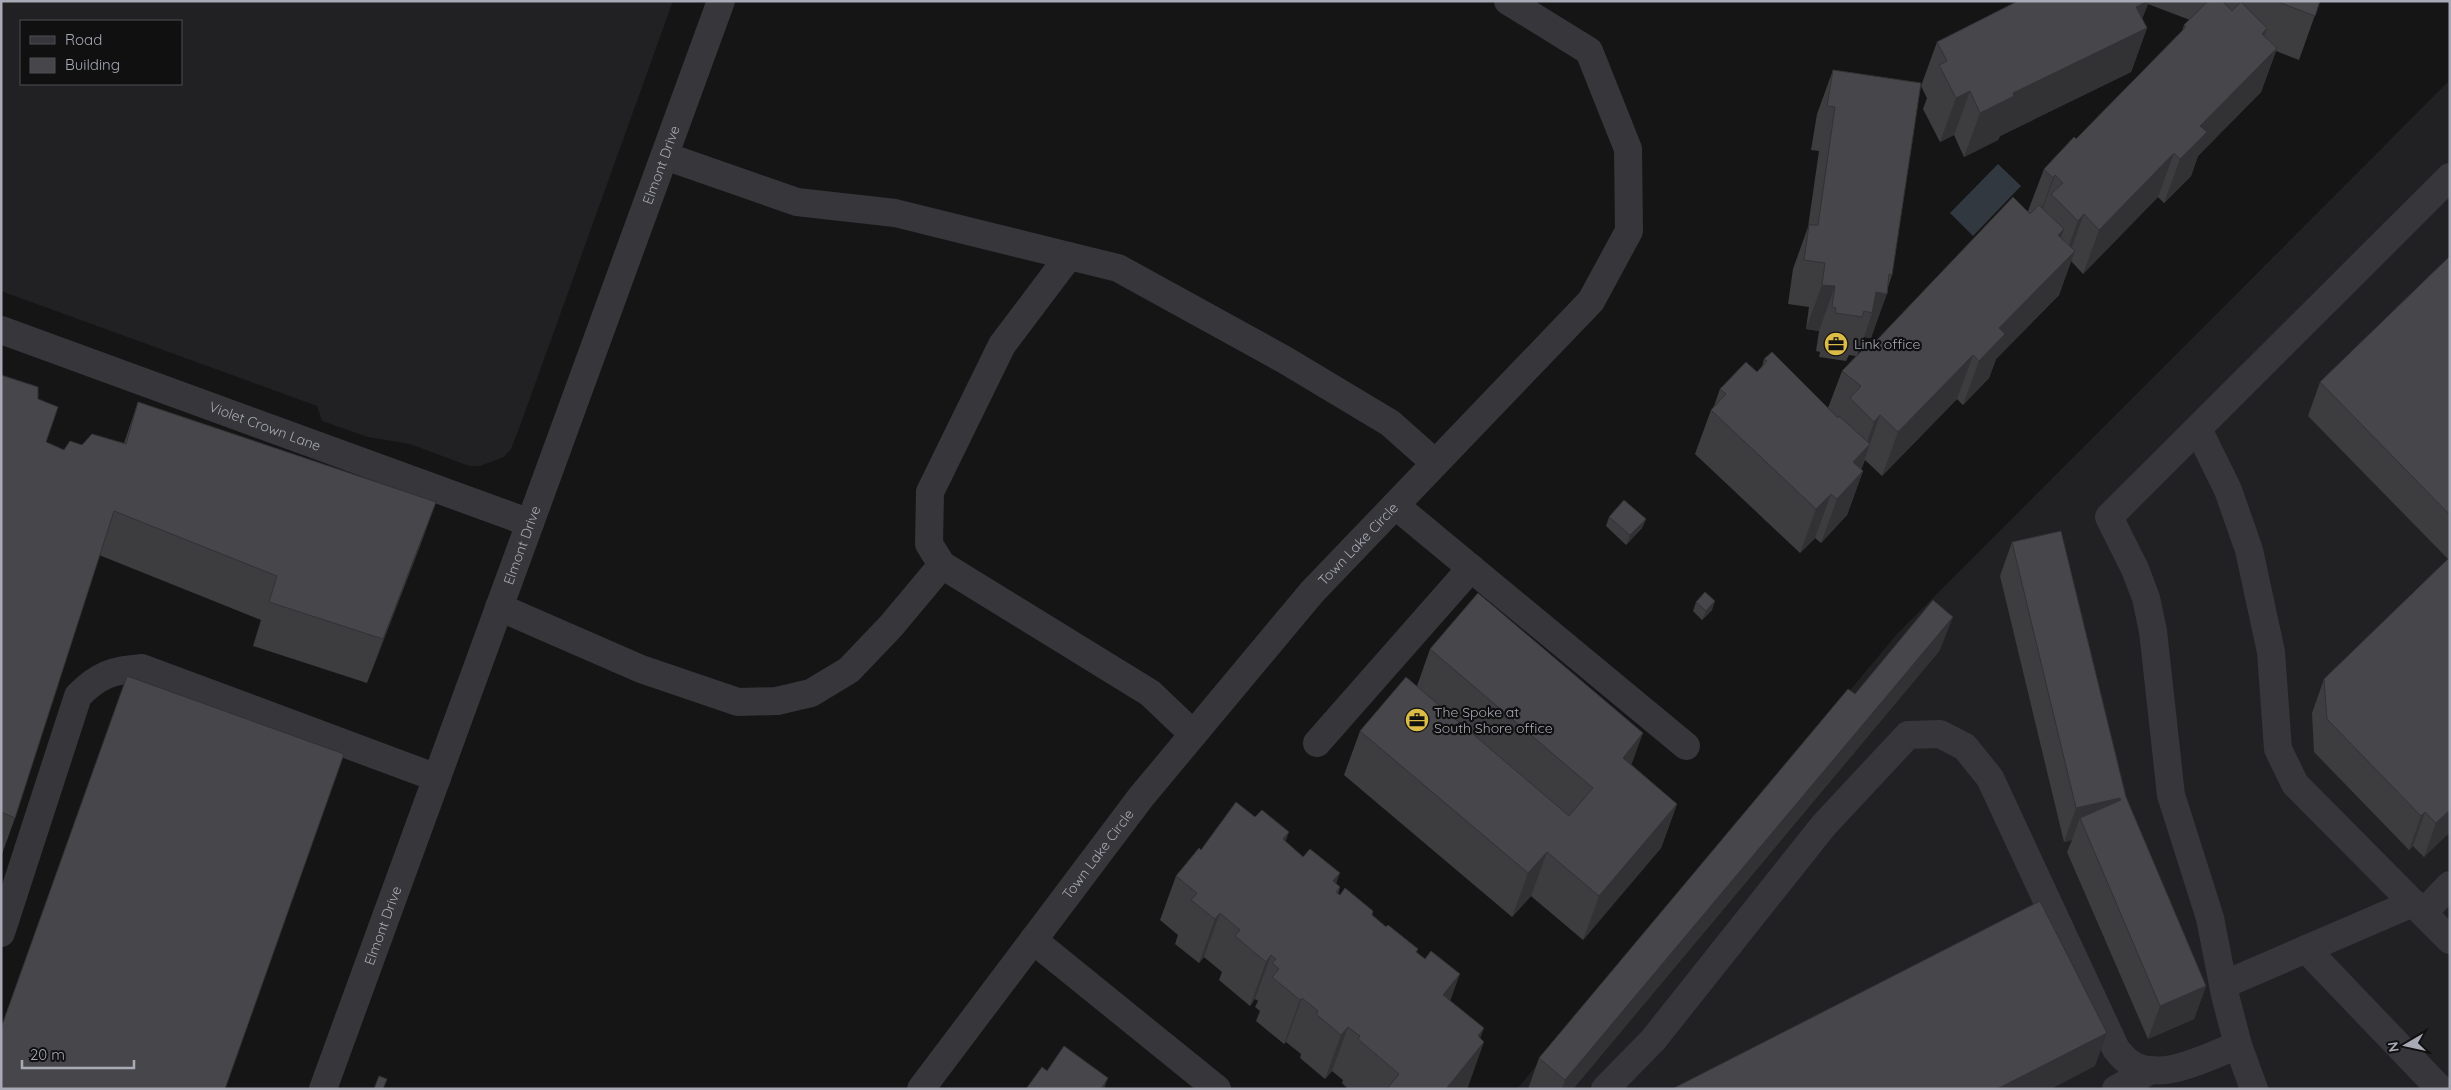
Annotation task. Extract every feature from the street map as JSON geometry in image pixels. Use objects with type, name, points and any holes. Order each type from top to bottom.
[{"type":"street","name":"Elmont Drive","points":[[323,1089],[721,1]]},
{"type":"street","name":"Town Lake Circle","points":[[921,1089],[1141,797],[1312,592],[1591,301],[1629,231],[1628,148],[1589,51],[1508,1]]},
{"type":"street","points":[[665,156],[797,202],[895,213],[1118,268],[1285,360],[1390,423],[1435,464]]},
{"type":"street","points":[[2254,1089],[2238,1045],[2223,985],[2210,918],[2171,795],[2153,631],[2148,606],[2135,569],[2109,517],[2450,177]]},
{"type":"street","points":[[1069,256],[1002,345],[930,492],[929,544],[942,565],[1150,694],[1193,734]]},
{"type":"street","name":"Violet Crown Lane","points":[[1,330],[530,522]]},
{"type":"street","points":[[2198,429],[2228,490],[2249,550],[2271,652],[2278,749],[2284,765],[2295,784],[2450,940]]},
{"type":"street","points":[[1396,506],[1686,746]]},
{"type":"street","points":[[499,607],[641,669],[720,696],[738,702],[777,701],[812,693],[849,670],[891,626],[942,565]]},
{"type":"street","points":[[1317,744],[1471,568]]},
{"type":"street","points":[[1,933],[78,696],[92,682],[117,670],[142,668],[436,778]]},
{"type":"street","points":[[1606,1089],[1653,1040],[1824,825],[1908,735],[1940,734],[1964,747],[1990,778],[2116,1050],[2131,1064],[2151,1070],[2181,1068],[2238,1045]]},
{"type":"street","points":[[2223,985],[2306,949],[2418,908],[2450,885]]},
{"type":"street","points":[[1033,940],[1217,1089]]},
{"type":"street","points":[[2306,949],[2440,1089]]},
{"type":"street","points":[[2116,1089],[2151,1070]]},
{"type":"shaded area","points":[[1,1],[673,1],[520,426],[511,449],[504,457],[480,466],[469,466],[410,444],[368,437],[322,421],[317,406],[1,291]]},
{"type":"shaded area","points":[[2450,80],[2450,1089],[1517,1089],[1897,634]]},
{"type":"shaded area","points":[[1998,164],[2021,186],[1973,236],[1950,213]]},
{"type":"building","points":[[2018,1],[2148,1],[2136,7],[2147,28],[2013,93],[2014,96],[1980,113],[1970,91],[1956,98],[1939,65],[1947,61],[1937,42]]},
{"type":"building","points":[[2208,1],[2222,1],[2232,11],[2241,2],[2267,28],[2262,34],[2277,48],[2200,126],[2207,132],[2180,159],[2174,153],[2099,230],[2084,214],[2078,221],[2051,194],[2063,183],[2055,175],[2053,178],[2044,169],[2186,27],[2184,25]]},
{"type":"building","points":[[2276,1],[2320,1],[2315,16]]},
{"type":"building","points":[[1833,70],[1921,83],[1892,275],[1889,274],[1887,294],[1876,292],[1872,313],[1864,311],[1862,317],[1835,313],[1836,308],[1832,307],[1835,286],[1822,285],[1825,263],[1804,260],[1809,225],[1818,225],[1835,107],[1827,106]]},
{"type":"building","points":[[2013,197],[2030,214],[2039,205],[2064,229],[2058,235],[2075,251],[1999,328],[2005,334],[1979,361],[1973,355],[1898,432],[1880,415],[1874,422],[1850,398],[1861,386],[1842,371],[1872,340],[1875,342]]},
{"type":"building","points":[[2450,256],[2450,515],[2320,382]]},
{"type":"building","points":[[1772,352],[1838,418],[1839,416],[1870,444],[1853,462],[1863,471],[1837,499],[1831,494],[1816,509],[1711,410],[1726,394],[1720,389],[1746,362],[1757,372],[1767,361],[1764,359]]},
{"type":"building","points":[[1,375],[38,387],[38,399],[58,407],[46,442],[64,450],[70,441],[82,445],[92,434],[126,444],[138,402],[436,502],[383,639],[269,602],[277,576],[114,511],[15,818],[1,812]]},
{"type":"building","points":[[1624,500],[1646,519],[1630,535],[1609,517]]},
{"type":"building","points":[[2061,531],[2126,797],[2206,986],[2160,1006],[2080,818],[2121,800],[2120,798],[2076,808],[2012,542]]},
{"type":"building","points":[[2450,557],[2450,810],[2436,823],[2425,812],[2421,816],[2327,719],[2324,679]]},
{"type":"building","points":[[1705,592],[1715,601],[1706,611],[1696,602]]},
{"type":"building","points":[[1478,593],[1643,733],[1623,758],[1677,804],[1599,896],[1547,852],[1528,873],[1360,731],[1406,677],[1569,816],[1593,788],[1430,649]]},
{"type":"building","points":[[1933,600],[1953,617],[1565,1080],[1539,1058],[1848,689],[1855,694]]},
{"type":"building","points":[[127,676],[344,754],[225,1089],[1,1089],[1,1028]]},
{"type":"building","points":[[1236,802],[1255,817],[1262,810],[1289,832],[1283,839],[1303,857],[1310,849],[1340,873],[1333,881],[1340,887],[1336,892],[1340,895],[1345,888],[1373,911],[1372,915],[1386,927],[1388,925],[1418,949],[1416,952],[1425,959],[1431,951],[1460,974],[1443,995],[1484,1028],[1478,1036],[1484,1042],[1446,1089],[1387,1089],[1399,1074],[1358,1039],[1360,1036],[1348,1027],[1341,1035],[1316,1014],[1318,1011],[1302,998],[1300,1000],[1272,977],[1279,969],[1272,963],[1276,959],[1271,955],[1266,962],[1235,936],[1240,930],[1220,913],[1215,919],[1191,900],[1197,893],[1176,876],[1199,848],[1201,850]]},
{"type":"building","points":[[2040,901],[2107,1033],[1997,1089],[1672,1089]]},
{"type":"building","points":[[1064,1046],[1108,1078],[1101,1089],[1026,1089],[1042,1067],[1047,1071]]},
{"type":"building","points":[[379,1076],[387,1079],[383,1089],[374,1089]]},
{"type":"place","name":"Link office","points":[[1836,344]]},
{"type":"place","name":"The Spoke at South Shore office","points":[[1417,720]]}]
